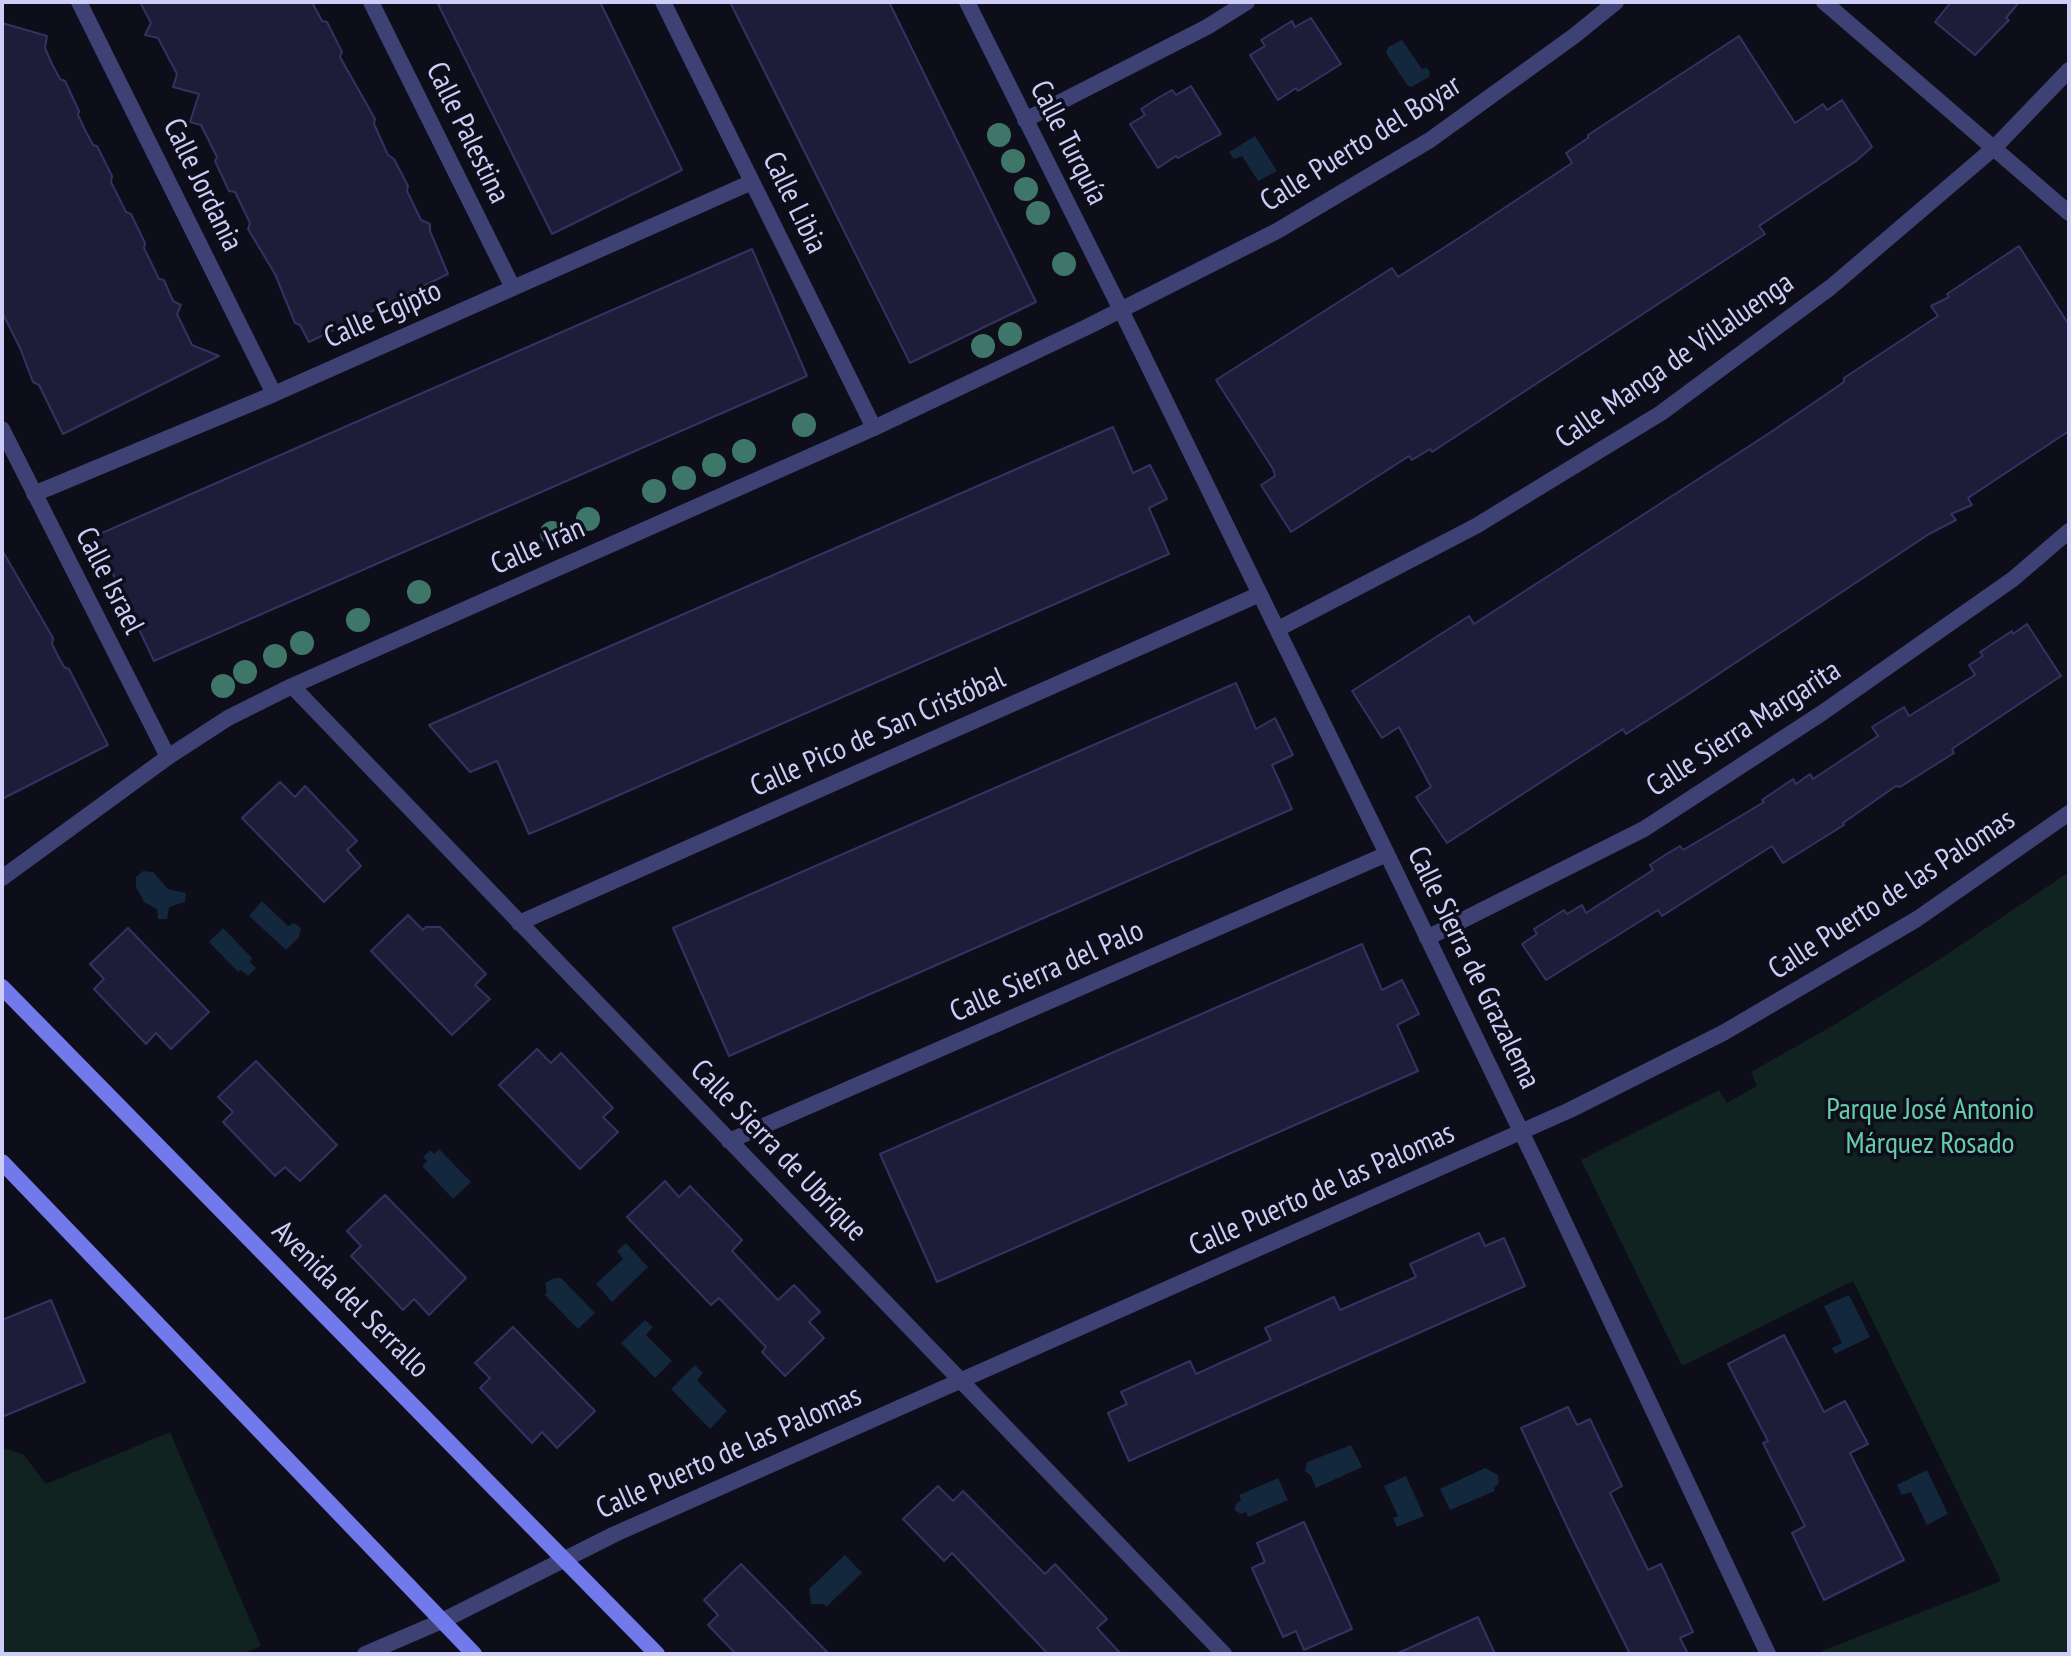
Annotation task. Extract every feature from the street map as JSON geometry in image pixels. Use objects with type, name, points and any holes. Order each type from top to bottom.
[{"type":"street","name":"Calle Jordania","points":[[79,2],[274,394]]},
{"type":"street","name":"Calle Palestina","points":[[371,2],[513,288]]},
{"type":"street","name":"Calle Libia","points":[[663,2],[874,428]]},
{"type":"street","name":"Calle Turquía","points":[[967,2],[1121,310]]},
{"type":"street","points":[[1025,120],[1207,27],[1247,2]]},
{"type":"street","name":"Calle Puerto del Boyar","points":[[1121,310],[1277,231],[1430,140],[1616,2]]},
{"type":"street","points":[[1824,2],[2069,213]]},
{"type":"street","name":"Calle Manga de Villaluenga","points":[[1278,629],[1476,526],[1661,413],[1831,287],[1994,148],[2069,70]]},
{"type":"street","name":"Calle Egipto","points":[[34,494],[274,394],[752,182]]},
{"type":"street","name":"Calle Irán","points":[[2,878],[168,757],[228,718],[292,686],[874,428],[1121,310]]},
{"type":"street","name":"Calle Sierra de Grazalema","points":[[1121,310],[1521,1132],[1768,1654]]},
{"type":"street","name":"Calle Israel","points":[[2,429],[168,757]]},
{"type":"street","name":"Calle Sierra Margarita","points":[[1427,938],[1644,829],[1822,713],[2013,579],[2069,531]]},
{"type":"street","name":"Calle Pico de San Cristóbal","points":[[519,923],[1260,594]]},
{"type":"street","name":"Calle Sierra de Ubrique","points":[[292,686],[1224,1654]]},
{"type":"street","name":"Calle Puerto de las Palomas","points":[[365,1654],[442,1621],[565,1557],[1521,1132],[1723,1033],[1917,919],[2069,813]]},
{"type":"street","name":"Calle Sierra del Palo","points":[[729,1141],[1387,854]]},
{"type":"street","name":"Avenida del Serrallo","points":[[2,987],[657,1654]]},
{"type":"street","points":[[2,1162],[474,1654]]},
{"type":"green space","name":"Parque José Antonio Márquez Rosado","points":[[2069,872],[2069,1654],[1823,1654],[1822,1651],[2001,1581],[1853,1281],[1682,1366],[1581,1160],[1719,1090],[1727,1103],[1757,1086],[1751,1072],[1943,957]]},
{"type":"green space","points":[[170,1432],[261,1646],[242,1654],[2,1654],[2,1448],[23,1454],[46,1484]]},
{"type":"water","points":[[1402,40],[1422,69],[1427,68],[1430,72],[1429,77],[1411,87],[1386,53],[1388,47]]},
{"type":"water","points":[[1255,136],[1277,171],[1258,181],[1242,156],[1234,159],[1229,152]]},
{"type":"water","points":[[143,871],[153,872],[168,889],[186,893],[185,902],[169,907],[167,919],[158,919],[157,909],[144,902],[136,887],[136,877]]},
{"type":"water","points":[[262,901],[288,926],[294,923],[301,928],[299,937],[286,950],[249,916]]},
{"type":"water","points":[[223,928],[252,958],[250,962],[256,968],[248,976],[241,970],[238,972],[209,942]]},
{"type":"water","points":[[439,1149],[471,1182],[453,1199],[422,1166],[427,1161],[423,1157],[430,1150],[434,1154]]},
{"type":"water","points":[[626,1243],[648,1267],[612,1302],[596,1284],[623,1259],[617,1251]]},
{"type":"water","points":[[561,1278],[595,1313],[578,1329],[545,1295],[545,1283]]},
{"type":"water","points":[[1849,1295],[1870,1337],[1835,1354],[1832,1348],[1842,1343],[1824,1306]]},
{"type":"water","points":[[645,1320],[653,1327],[646,1335],[672,1361],[655,1378],[621,1343]]},
{"type":"water","points":[[695,1365],[703,1373],[697,1380],[727,1411],[710,1429],[671,1389]]},
{"type":"water","points":[[1351,1445],[1362,1467],[1316,1488],[1305,1471],[1307,1462]]},
{"type":"water","points":[[1485,1468],[1498,1475],[1499,1483],[1495,1491],[1450,1510],[1440,1489]]},
{"type":"water","points":[[1927,1470],[1948,1514],[1927,1525],[1911,1492],[1902,1495],[1897,1485]]},
{"type":"water","points":[[1406,1476],[1424,1516],[1397,1527],[1393,1518],[1398,1516],[1384,1486]]},
{"type":"water","points":[[1278,1478],[1288,1500],[1248,1517],[1246,1512],[1241,1514],[1234,1510],[1241,1500],[1239,1495]]},
{"type":"water","points":[[845,1555],[862,1573],[826,1607],[824,1604],[811,1604],[809,1589]]},
{"type":"building","points":[[140,2],[312,2],[322,21],[327,22],[342,52],[340,57],[375,119],[374,124],[388,155],[394,159],[408,186],[407,191],[421,220],[430,224],[448,274],[309,342],[300,325],[295,323],[275,274],[248,229],[250,223],[235,192],[229,191],[201,125],[190,122],[199,94],[173,87],[177,74],[158,38],[145,35],[151,23]]},
{"type":"building","points":[[437,2],[600,2],[682,170],[552,234]]},
{"type":"building","points":[[730,2],[889,2],[1036,302],[910,363]]},
{"type":"building","points":[[1951,2],[2019,2],[2006,18],[2009,20],[1975,55],[1935,22]]},
{"type":"building","points":[[1311,18],[1341,64],[1278,100],[1250,55],[1265,46],[1261,40],[1292,21],[1295,27]]},
{"type":"building","points":[[2,23],[47,36],[45,48],[52,64],[60,79],[65,81],[85,130],[112,176],[111,182],[126,212],[131,214],[159,279],[164,280],[173,301],[181,305],[177,314],[192,345],[219,356],[63,434],[39,385],[33,382],[2,312]]},
{"type":"building","points":[[1739,36],[1795,123],[1823,104],[1827,110],[1842,100],[1872,147],[1759,226],[1765,234],[1432,452],[1430,449],[1412,460],[1409,456],[1291,532],[1261,485],[1275,476],[1273,469],[1216,380],[1392,268],[1398,277],[1459,238],[1572,163],[1566,153],[1588,135]]},
{"type":"building","points":[[1191,86],[1221,134],[1158,168],[1130,124],[1145,115],[1141,109],[1158,98],[1172,90],[1176,95]]},
{"type":"building","points":[[2019,246],[2069,325],[2069,431],[1968,498],[1972,505],[1951,514],[1956,520],[1929,534],[1626,734],[1623,729],[1447,843],[1416,797],[1431,787],[1399,727],[1382,738],[1352,691],[1469,616],[1474,624],[1771,432],[1844,382],[1844,378],[1938,316],[1931,306],[1949,297],[1947,294]]},
{"type":"building","points":[[752,249],[807,376],[154,661],[95,536]]},
{"type":"building","points":[[1113,427],[1133,473],[1150,465],[1167,499],[1149,508],[1169,554],[569,817],[529,834],[497,761],[470,772],[429,725]]},
{"type":"building","points":[[2,550],[53,638],[52,644],[58,656],[64,667],[69,669],[108,745],[2,799]]},
{"type":"building","points":[[2027,624],[2061,676],[1952,749],[1954,753],[1900,787],[1896,786],[1844,825],[1783,863],[1772,846],[1662,916],[1658,910],[1546,980],[1522,944],[1537,934],[1534,929],[1564,910],[1567,914],[1582,905],[1586,913],[1653,870],[1650,865],[1665,855],[1680,846],[1683,850],[1724,826],[1764,802],[1762,800],[1793,779],[1796,784],[1810,774],[1813,779],[1878,736],[1872,727],[1904,707],[1909,716],[1975,675],[1969,665],[1983,656],[1980,652]]},
{"type":"building","points":[[1236,683],[1256,729],[1275,718],[1293,755],[1272,765],[1292,809],[729,1056],[673,928]]},
{"type":"building","points":[[280,782],[295,797],[305,786],[357,841],[347,850],[361,866],[324,902],[242,818]]},
{"type":"building","points":[[408,915],[423,930],[426,927],[440,927],[486,974],[475,985],[490,999],[452,1035],[371,951]]},
{"type":"building","points":[[128,928],[209,1012],[171,1049],[156,1033],[146,1044],[94,989],[104,979],[90,964]]},
{"type":"building","points":[[1362,944],[1382,990],[1402,980],[1419,1014],[1397,1025],[1418,1071],[937,1282],[880,1154]]},
{"type":"building","points":[[537,1049],[551,1063],[561,1053],[613,1108],[603,1117],[618,1132],[580,1169],[499,1085]]},
{"type":"building","points":[[256,1061],[337,1145],[300,1181],[285,1167],[275,1176],[223,1122],[233,1112],[218,1097]]},
{"type":"building","points":[[665,1181],[679,1197],[690,1186],[742,1240],[732,1251],[778,1300],[794,1285],[820,1312],[809,1322],[824,1338],[785,1376],[762,1352],[766,1347],[719,1298],[711,1305],[627,1217]]},
{"type":"building","points":[[385,1195],[466,1278],[429,1315],[414,1299],[403,1310],[351,1256],[361,1246],[347,1231]]},
{"type":"building","points":[[1479,1233],[1485,1246],[1504,1238],[1525,1286],[1129,1461],[1108,1413],[1127,1404],[1121,1392],[1190,1361],[1196,1374],[1271,1340],[1265,1328],[1334,1297],[1340,1310],[1416,1277],[1410,1264]]},
{"type":"building","points":[[51,1300],[85,1382],[2,1417],[2,1320]]},
{"type":"building","points":[[513,1327],[595,1411],[557,1448],[542,1432],[532,1443],[480,1388],[490,1378],[475,1363]]},
{"type":"building","points":[[1784,1335],[1824,1412],[1845,1401],[1868,1444],[1850,1453],[1904,1560],[1824,1600],[1792,1533],[1805,1526],[1763,1443],[1768,1441],[1728,1364]]},
{"type":"building","points":[[1568,1407],[1577,1425],[1590,1419],[1622,1486],[1610,1493],[1648,1570],[1661,1564],[1693,1632],[1680,1638],[1688,1654],[1630,1654],[1573,1539],[1521,1428]]},
{"type":"building","points":[[938,1486],[953,1501],[963,1491],[1045,1574],[1055,1564],[1107,1619],[1097,1628],[1121,1654],[1048,1654],[952,1553],[944,1561],[903,1519]]},
{"type":"building","points":[[1304,1522],[1352,1629],[1304,1650],[1296,1631],[1283,1637],[1252,1568],[1265,1562],[1257,1543]]},
{"type":"building","points":[[741,1564],[829,1654],[736,1654],[708,1625],[718,1615],[704,1600]]},
{"type":"building","points":[[1478,1617],[1495,1654],[1396,1654]]}]
